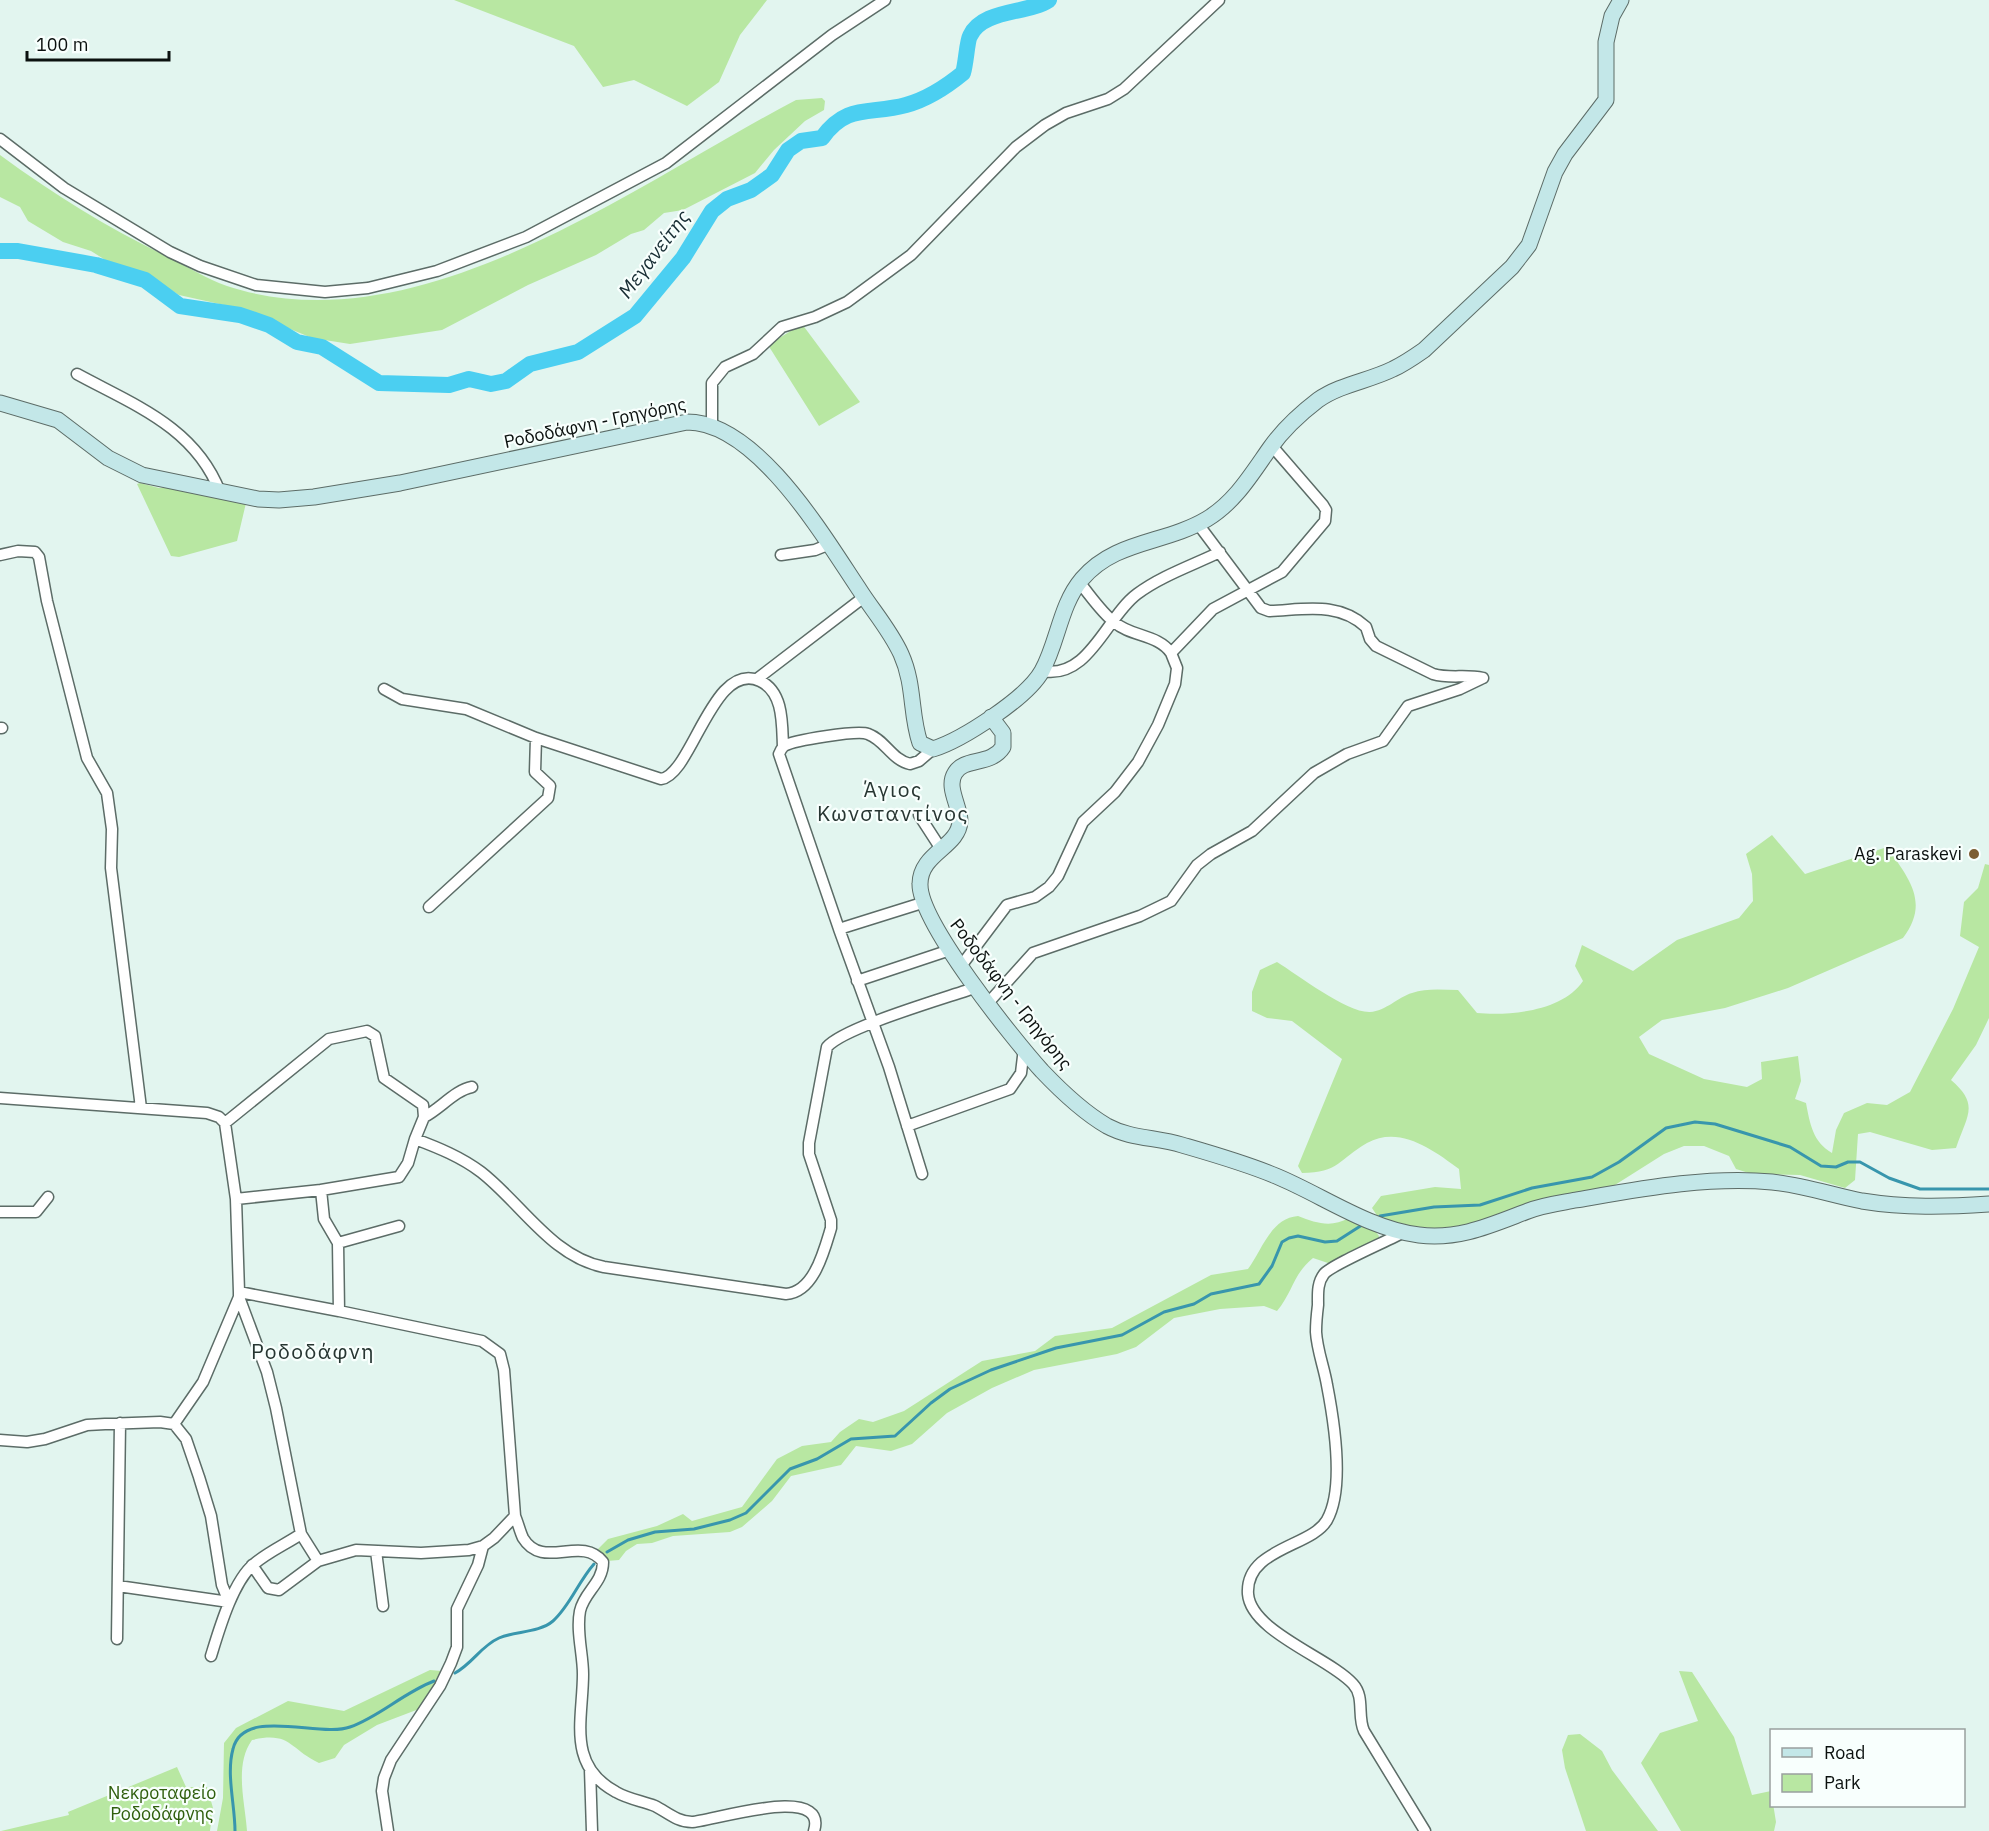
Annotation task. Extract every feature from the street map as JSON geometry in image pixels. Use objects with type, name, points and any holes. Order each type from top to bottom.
[{"type":"main road","points":[[933,749],[958,739],[1026,690],[1042,671],[1067,606],[1079,582],[1109,555],[1198,524],[1216,513],[1238,494],[1272,446],[1306,410],[1332,392],[1392,370],[1424,350],[1521,257],[1534,236],[1560,163],[1605,100],[1606,42],[1612,16],[1621,0]]},
{"type":"main road","name":"Ροδοδάφνη - Γρηγόρης","points":[[0,402],[58,420],[108,458],[142,476],[220,492],[279,500],[314,497],[400,483],[687,422],[712,425],[750,451],[781,478],[882,620],[901,655],[913,692],[920,743],[933,749]]},
{"type":"main road","name":"Ροδοδάφνη - Γρηγόρης","points":[[991,717],[1003,733],[1003,747],[992,758],[960,767],[955,772],[952,786],[960,821],[955,835],[926,863],[921,872],[922,903],[961,966],[1023,1048],[1061,1090],[1106,1125],[1124,1134],[1179,1144],[1247,1165],[1379,1224],[1404,1232],[1434,1236],[1468,1233],[1539,1207],[1560,1203],[1648,1188],[1740,1181],[1801,1185],[1858,1200],[1891,1205],[1942,1208],[1989,1204]]},
{"type":"street","points":[[0,139],[64,188],[170,252],[200,266],[256,285],[325,292],[368,288],[437,271],[526,237],[666,163],[832,35],[885,0]]},
{"type":"street","points":[[712,425],[712,383],[725,367],[753,354],[782,327],[832,310],[859,295],[929,239],[1024,141],[1066,113],[1108,99],[1124,89],[1218,0]]},
{"type":"street","points":[[77,374],[172,427],[207,463],[220,492]]},
{"type":"street","points":[[1171,653],[1205,615],[1282,572],[1322,525],[1326,516],[1323,505],[1272,446]]},
{"type":"street","points":[[989,1002],[1033,953],[1140,916],[1171,901],[1197,865],[1211,854],[1252,831],[1314,773],[1347,754],[1383,741],[1408,706],[1483,678],[1465,674],[1443,677],[1433,674],[1376,646],[1370,639],[1366,627],[1351,616],[1327,608],[1269,611],[1261,608],[1198,524]]},
{"type":"street","points":[[781,555],[815,550],[830,544]]},
{"type":"street","points":[[0,555],[18,551],[35,552],[39,557],[47,601],[87,758],[107,793],[112,830],[111,868],[141,1108]]},
{"type":"street","points":[[1042,671],[1055,674],[1068,669],[1089,651],[1128,601],[1142,591],[1220,552]]},
{"type":"street","points":[[961,966],[1007,905],[1035,897],[1049,887],[1058,876],[1083,822],[1115,792],[1138,762],[1158,725],[1175,684],[1177,668],[1171,653],[1159,641],[1126,630],[1113,622],[1079,582]]},
{"type":"street","points":[[384,689],[402,699],[466,709],[536,738],[650,777],[668,778],[684,759],[693,736],[715,703],[730,687],[741,681],[757,679],[864,597]]},
{"type":"street","points":[[757,679],[768,685],[776,697],[782,721],[783,747],[779,760],[872,1023],[922,1174]]},
{"type":"street","points":[[783,747],[796,742],[862,733],[878,739],[899,760],[910,764],[919,761],[933,749]]},
{"type":"street","points":[[429,908],[548,798],[550,786],[535,771],[536,738]]},
{"type":"street","points":[[919,815],[941,849]]},
{"type":"street","points":[[839,929],[922,903]]},
{"type":"street","points":[[857,981],[950,950]]},
{"type":"street","points":[[416,1139],[444,1149],[483,1173],[552,1239],[581,1261],[615,1269],[791,1293],[806,1287],[831,1227],[831,1220],[809,1154],[824,1052],[837,1038],[872,1023],[977,987]]},
{"type":"street","points":[[225,1123],[329,1039],[367,1031],[375,1036],[384,1078],[423,1105],[424,1117],[408,1163],[399,1177],[321,1190],[236,1199]]},
{"type":"street","points":[[907,1126],[1010,1089],[1021,1073],[1023,1048]]},
{"type":"street","points":[[424,1117],[437,1111],[459,1092],[472,1087]]},
{"type":"street","points":[[0,1098],[207,1113],[219,1117],[225,1123],[236,1199],[239,1295],[274,1399],[301,1534],[318,1561]]},
{"type":"street","points":[[321,1190],[324,1220],[338,1243],[339,1311]]},
{"type":"street","points":[[0,1212],[36,1212],[48,1197]]},
{"type":"street","points":[[338,1243],[399,1226]]},
{"type":"street","points":[[1404,1232],[1375,1249],[1332,1267],[1318,1286],[1316,1332],[1327,1384],[1335,1451],[1333,1506],[1322,1528],[1270,1556],[1259,1566],[1252,1577],[1248,1593],[1251,1604],[1265,1622],[1352,1683],[1360,1701],[1360,1722],[1364,1731],[1425,1831]]},
{"type":"street","points":[[239,1295],[339,1311],[482,1341],[500,1354],[507,1403],[515,1516],[524,1539],[538,1550],[548,1554],[588,1550],[596,1554],[603,1562],[599,1581],[580,1609],[579,1628],[583,1675],[578,1722],[582,1749],[597,1779],[616,1792],[653,1806],[683,1821],[705,1820],[738,1811],[798,1808],[813,1816],[814,1831]]},
{"type":"street","points":[[174,1424],[202,1382],[239,1295]]},
{"type":"street","points":[[117,1639],[120,1423]]},
{"type":"street","points":[[0,1440],[27,1442],[45,1439],[87,1425],[174,1424]]},
{"type":"street","points":[[174,1424],[186,1439],[205,1497],[213,1527],[222,1586],[229,1602]]},
{"type":"street","points":[[252,1565],[268,1588],[279,1590],[318,1561],[347,1551],[421,1553],[469,1550],[483,1546],[515,1516]]},
{"type":"street","points":[[211,1656],[229,1602],[252,1565],[301,1534]]},
{"type":"street","points":[[388,1831],[382,1791],[384,1778],[392,1760],[440,1686],[451,1663],[458,1631],[457,1609],[478,1565],[483,1546]]},
{"type":"street","points":[[376,1551],[383,1606]]},
{"type":"street","points":[[118,1586],[229,1602]]},
{"type":"street","points":[[590,1768],[592,1831]]},
{"type":"green space","points":[[454,0],[767,0],[740,35],[719,82],[687,106],[634,80],[603,87],[574,46]]},
{"type":"green space","points":[[822,98],[825,101],[824,110],[805,121],[774,150],[755,173],[683,210],[664,213],[644,230],[631,234],[596,255],[528,285],[442,330],[350,344],[312,338],[242,309],[179,295],[150,277],[115,266],[91,251],[63,242],[28,221],[20,207],[0,197],[0,155],[62,198],[104,223],[227,286],[300,300],[374,295],[448,277],[522,248],[595,213],[796,100]]},
{"type":"green space","points":[[802,324],[860,402],[819,426],[768,345]]},
{"type":"green space","points":[[137,484],[159,488],[172,487],[246,503],[237,541],[179,557],[171,556]]},
{"type":"green space","points":[[1772,835],[1805,874],[1887,847],[1909,880],[1916,902],[1911,925],[1903,938],[1788,988],[1725,1008],[1662,1020],[1639,1037],[1649,1054],[1704,1079],[1747,1087],[1762,1079],[1761,1062],[1798,1056],[1801,1081],[1795,1099],[1806,1103],[1816,1138],[1832,1153],[1836,1130],[1844,1113],[1867,1103],[1887,1105],[1910,1092],[1953,1009],[1979,947],[1960,936],[1964,902],[1978,888],[1985,864],[1989,865],[1989,1018],[1976,1045],[1951,1080],[1966,1097],[1969,1111],[1956,1148],[1932,1150],[1870,1132],[1858,1134],[1855,1180],[1845,1188],[1800,1175],[1752,1174],[1736,1169],[1729,1156],[1704,1146],[1684,1146],[1664,1154],[1607,1190],[1451,1230],[1401,1225],[1378,1217],[1372,1208],[1381,1196],[1435,1187],[1461,1189],[1459,1169],[1416,1142],[1404,1138],[1379,1138],[1367,1143],[1331,1168],[1302,1173],[1298,1166],[1342,1059],[1292,1021],[1267,1018],[1252,1011],[1252,992],[1260,970],[1277,962],[1336,1000],[1360,1011],[1376,1011],[1423,990],[1458,990],[1477,1013],[1520,1012],[1535,1009],[1563,999],[1583,981],[1575,966],[1582,945],[1633,971],[1677,940],[1739,918],[1753,901],[1752,874],[1746,854]]},
{"type":"green space","points":[[1298,1216],[1330,1224],[1349,1218],[1372,1227],[1379,1236],[1378,1242],[1331,1264],[1313,1258],[1301,1270],[1277,1311],[1264,1306],[1220,1309],[1174,1318],[1136,1347],[1117,1354],[1034,1370],[992,1388],[947,1413],[912,1444],[891,1451],[856,1446],[841,1465],[791,1476],[772,1501],[742,1527],[730,1532],[673,1536],[652,1543],[637,1544],[626,1551],[619,1560],[607,1561],[598,1549],[608,1539],[657,1526],[683,1514],[692,1521],[742,1507],[777,1459],[802,1446],[831,1442],[840,1432],[859,1419],[873,1422],[904,1411],[982,1361],[1035,1351],[1055,1336],[1112,1328],[1211,1275],[1248,1269],[1274,1229],[1281,1222]]},
{"type":"green space","points":[[430,1670],[442,1671],[419,1709],[377,1725],[344,1745],[335,1758],[319,1763],[282,1740],[265,1738],[252,1740],[243,1761],[242,1772],[247,1831],[217,1831],[223,1798],[224,1743],[236,1728],[288,1701],[344,1711]]},
{"type":"green space","points":[[1679,1671],[1692,1672],[1734,1737],[1752,1795],[1770,1791],[1770,1807],[1774,1807],[1776,1822],[1774,1831],[1681,1831],[1641,1763],[1660,1733],[1698,1721]]},
{"type":"green space","points":[[1580,1734],[1602,1751],[1612,1770],[1658,1831],[1586,1831],[1565,1768],[1562,1750],[1568,1735]]},
{"type":"green space","name":"Νεκροταφείο Ροδοδάφνης","points":[[177,1767],[186,1787],[207,1787],[213,1808],[210,1831],[1,1831],[69,1815],[68,1812]]},
{"type":"waterway","name":"Μεγανείτης","points":[[0,251],[18,251],[96,265],[145,280],[180,306],[240,315],[269,325],[297,342],[322,347],[379,383],[449,385],[469,379],[491,384],[506,381],[530,364],[578,352],[635,316],[683,258],[712,211],[727,199],[751,190],[772,175],[788,150],[801,141],[822,138],[831,127],[850,115],[906,105],[936,92],[963,73],[969,39],[976,27],[995,16],[1029,8],[1049,0]]},
{"type":"waterway","points":[[1380,1216],[1434,1207],[1480,1205],[1532,1188],[1592,1177],[1619,1162],[1666,1128],[1695,1122],[1715,1124],[1790,1147],[1821,1166],[1836,1167],[1848,1162],[1860,1162],[1889,1178],[1920,1189],[1989,1189]]},
{"type":"waterway","points":[[607,1552],[628,1540],[655,1532],[694,1529],[730,1520],[746,1513],[790,1469],[817,1459],[851,1439],[895,1436],[950,1389],[991,1370],[1056,1348],[1122,1335],[1164,1312],[1194,1304],[1211,1294],[1259,1284],[1272,1266],[1282,1242],[1298,1236],[1325,1242],[1337,1241],[1362,1225]]},
{"type":"waterway","points":[[455,1673],[493,1641],[541,1628],[553,1621],[594,1564]]},
{"type":"waterway","points":[[235,1831],[230,1769],[233,1749],[240,1736],[251,1729],[267,1726],[320,1729],[350,1727],[434,1681]]},
{"type":"place","name":"Ag. Paraskevi","points":[[1974,854]]},
{"type":"district","name":"Άγιος Κωνσταντίνος","points":[[893,802]]},
{"type":"district","name":"Ροδοδάφνη","points":[[313,1352]]}]
